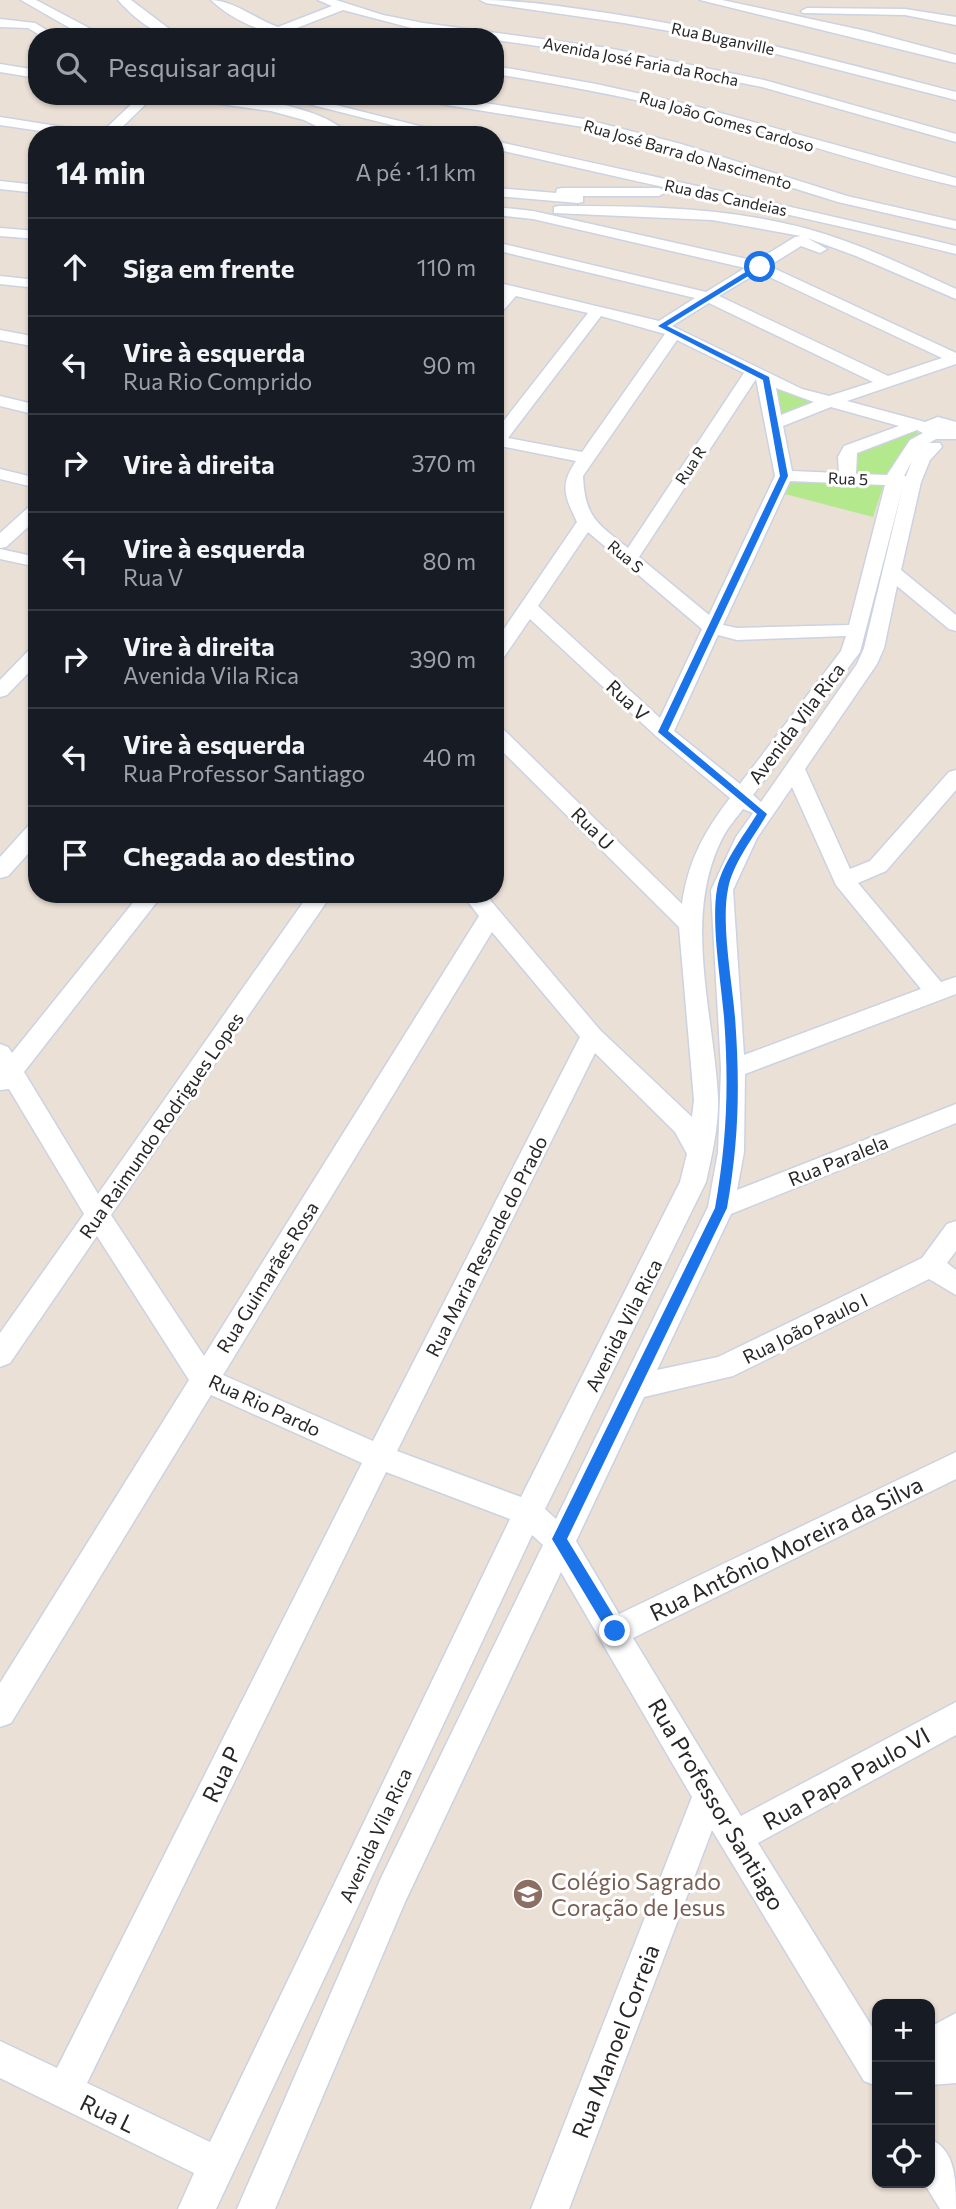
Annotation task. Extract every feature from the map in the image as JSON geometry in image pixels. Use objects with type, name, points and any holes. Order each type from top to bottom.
[{"type":"street","points":[[124,0],[160,28]]},
{"type":"street","points":[[217,0],[251,21],[270,28]]},
{"type":"street","name":"Avenida José Faria da Rocha","points":[[324,0],[340,7],[432,28]]},
{"type":"street","name":"Rua Buganville","points":[[486,0],[599,14],[697,36],[761,45],[956,96]]},
{"type":"street","points":[[706,0],[753,5],[956,59]]},
{"type":"street","points":[[34,2],[79,28]]},
{"type":"street","points":[[286,28],[340,7]]},
{"type":"street","points":[[789,14],[905,12],[956,21]]},
{"type":"street","points":[[0,23],[35,28]]},
{"type":"street","name":"Avenida José Faria da Rocha","points":[[504,37],[669,59],[956,138]]},
{"type":"street","points":[[0,59],[28,63]]},
{"type":"street","points":[[0,68],[28,73]]},
{"type":"street","name":"Rua João Gomes Cardoso","points":[[504,72],[625,93],[762,128],[872,162],[956,182]]},
{"type":"street","points":[[594,116],[625,93]]},
{"type":"street","points":[[116,126],[138,105]]},
{"type":"street","points":[[248,105],[291,112],[331,126]]},
{"type":"street","points":[[300,105],[383,126]]},
{"type":"street","points":[[310,105],[373,126]]},
{"type":"street","name":"Rua José Barra do Nascimento","points":[[496,105],[594,116],[676,147],[843,199],[956,225]]},
{"type":"street","points":[[0,121],[34,126]]},
{"type":"street","name":"Rua das Candeias","points":[[504,147],[694,191],[815,215],[874,236],[910,240],[956,250]]},
{"type":"street","points":[[0,185],[28,188]]},
{"type":"street","points":[[504,188],[533,192],[694,191]]},
{"type":"street","points":[[504,192],[734,205],[874,236],[933,267]]},
{"type":"street","points":[[504,206],[541,210],[659,210],[732,217],[803,232],[849,247],[956,295]]},
{"type":"street","points":[[504,212],[533,215],[758,266],[956,359]]},
{"type":"street","points":[[0,232],[28,234]]},
{"type":"street","points":[[849,247],[853,242],[874,236]]},
{"type":"street","points":[[668,330],[709,297],[800,240],[956,309]]},
{"type":"street","points":[[890,245],[910,240]]},
{"type":"street","points":[[504,248],[709,297],[887,382]]},
{"type":"street","points":[[0,280],[28,283]]},
{"type":"street","points":[[504,288],[668,330],[796,391],[941,426]]},
{"type":"street","points":[[504,300],[513,290]]},
{"type":"street","points":[[504,437],[598,310]]},
{"type":"street","name":"Rua S","points":[[668,330],[665,349],[574,477],[575,499],[586,522],[713,628]]},
{"type":"street","points":[[0,335],[28,340]]},
{"type":"street","points":[[665,349],[690,342]]},
{"type":"street","points":[[774,424],[831,401],[956,359]]},
{"type":"street","points":[[663,732],[784,476],[774,424],[759,375]]},
{"type":"street","name":"Rua R","points":[[629,559],[759,375]]},
{"type":"street","points":[[0,401],[28,408]]},
{"type":"street","points":[[848,477],[846,457],[850,450],[941,426]]},
{"type":"street","name":"Avenida Vila Rica","points":[[197,2209],[527,1513],[693,1182],[700,1154],[706,1100],[690,925],[695,880],[714,833],[850,652],[903,481],[922,458],[941,426]]},
{"type":"street","points":[[504,442],[587,458]]},
{"type":"street","points":[[0,474],[28,481]]},
{"type":"street","name":"Rua 5","points":[[784,476],[903,481]]},
{"type":"street","name":"Avenida Vila Rica","points":[[256,2209],[393,1890],[559,1539],[721,1208],[731,1152],[733,1069],[722,890],[731,867],[762,814],[867,664],[874,648],[891,571],[903,481]]},
{"type":"street","points":[[0,544],[28,518]]},
{"type":"street","points":[[504,643],[586,522]]},
{"type":"street","points":[[0,554],[28,560]]},
{"type":"street","points":[[891,571],[956,625]]},
{"type":"street","name":"Rua V","points":[[529,608],[663,732],[762,814]]},
{"type":"street","points":[[713,628],[737,634],[858,630]]},
{"type":"street","points":[[0,691],[28,662]]},
{"type":"street","name":"Rua U","points":[[504,741],[690,925]]},
{"type":"street","points":[[733,1069],[947,989],[844,880],[794,768]]},
{"type":"street","points":[[844,880],[878,866],[956,777]]},
{"type":"street","points":[[0,871],[28,840]]},
{"type":"street","points":[[4,1070],[144,903]]},
{"type":"street","name":"Rua Raimundo Rodrigues Lopes","points":[[0,1355],[315,903]]},
{"type":"street","points":[[482,903],[592,1036],[684,1125],[700,1154]]},
{"type":"street","name":"Rua Guimarães Rosa","points":[[0,1712],[492,914]]},
{"type":"street","name":"Rua Maria Resende do Prado","points":[[379,1457],[592,1036]]},
{"type":"street","name":"Rua Rio Pardo","points":[[4,1070],[204,1379],[379,1457],[527,1513],[559,1539]]},
{"type":"street","points":[[671,1114],[691,1111],[706,1100]]},
{"type":"street","name":"Rua Paralela","points":[[721,1208],[956,1113]]},
{"type":"street","name":"Rua João Paulo I","points":[[634,1387],[723,1368],[932,1266],[956,1231]]},
{"type":"street","points":[[932,1266],[956,1284]]},
{"type":"street","name":"Rua P","points":[[64,2091],[379,1457]]},
{"type":"street","name":"Rua Antônio Moreira da Silva","points":[[615,1631],[956,1465]]},
{"type":"street","name":"Rua Professor Santiago","points":[[559,1539],[709,1795],[873,2062]]},
{"type":"street","name":"Rua Papa Paulo VI","points":[[736,1837],[956,1718]]},
{"type":"street","name":"Rua Manoel Correia","points":[[550,2209],[709,1795]]},
{"type":"street","points":[[935,2044],[956,2031]]},
{"type":"street","name":"Rua L","points":[[0,2059],[217,2165]]},
{"type":"street","points":[[935,2067],[956,2065]]},
{"type":"street","points":[[935,2165],[956,2201]]},
{"type":"green space","points":[[769,382],[821,403],[772,419]]},
{"type":"green space","points":[[909,430],[926,435],[889,476],[852,475],[849,450]]},
{"type":"green space","points":[[787,477],[885,481],[873,517],[781,493]]},
{"type":"place","name":"Colégio Sagrado Coração de Jesus","points":[[528,1894]]},
{"type":"route","points":[[615,1631],[559,1539],[721,1208],[731,1152],[733,1069],[722,890],[731,867],[762,814],[663,732],[784,476],[766,379],[662,326],[760,267]]}]
